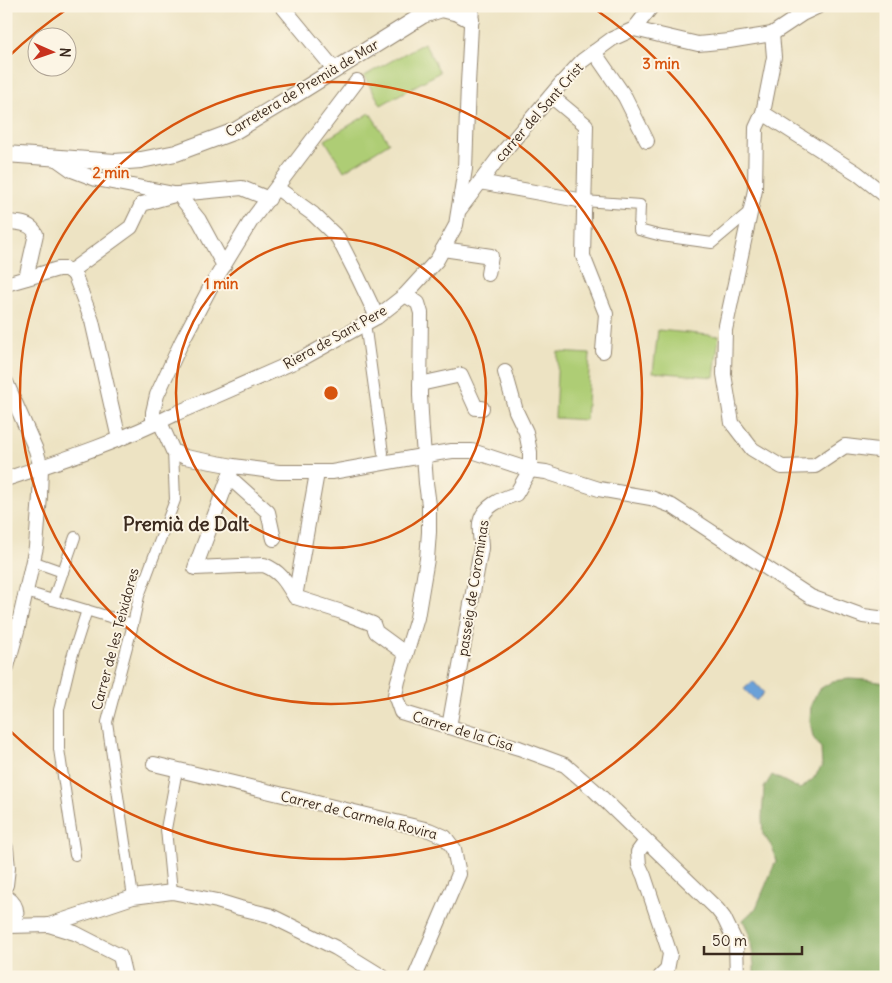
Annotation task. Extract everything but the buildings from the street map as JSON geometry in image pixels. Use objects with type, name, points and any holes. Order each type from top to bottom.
[{"type":"street","points":[[282,6],[335,70]]},
{"type":"street","points":[[652,6],[634,30],[698,44],[772,34],[792,13],[802,14],[819,6]]},
{"type":"street","name":"Carretera de Premià de Mar","points":[[6,154],[115,162],[141,160],[176,153],[235,131],[423,15],[442,9],[458,13],[471,13]]},
{"type":"street","name":"Riera de Sant Pere","points":[[6,479],[118,439],[305,357],[371,320],[405,294],[437,260],[456,225],[465,169],[471,13]]},
{"type":"street","name":"carrer del Sant Crist","points":[[459,211],[499,157],[582,61],[612,39],[634,30]]},
{"type":"street","points":[[772,34],[774,57],[762,113],[756,128],[755,190],[725,330],[724,374],[732,423],[752,449],[782,467],[815,466],[844,446],[886,451]]},
{"type":"street","points":[[594,52],[625,97],[647,141]]},
{"type":"street","points":[[357,81],[252,221],[210,288],[182,341],[157,394],[153,412],[156,423],[173,451],[185,458],[231,472],[318,473],[424,455],[452,451],[472,451],[530,470],[546,472],[599,489],[651,498],[672,506],[811,597],[863,616],[886,619]]},
{"type":"street","points":[[551,96],[586,125],[583,256],[606,314],[603,351]]},
{"type":"street","points":[[762,113],[857,173],[886,196]]},
{"type":"street","points":[[55,158],[72,170],[96,178],[178,194],[199,220],[224,266]]},
{"type":"street","points":[[480,182],[584,201],[640,206],[639,230],[662,236],[712,243],[750,211]]},
{"type":"street","points":[[71,271],[131,227],[142,204],[178,194],[242,188],[273,194],[313,214],[338,238],[358,277],[371,320],[383,453]]},
{"type":"street","points":[[6,222],[30,225],[36,234],[26,278]]},
{"type":"street","points":[[443,250],[491,256],[488,274]]},
{"type":"street","points":[[6,284],[58,269],[71,271],[76,276],[92,321],[118,439]]},
{"type":"street","name":"Carrer de la Cisa","points":[[405,294],[418,303],[421,314],[420,384],[429,505],[427,560],[417,618],[395,695],[401,712],[519,748],[565,765],[594,790],[717,909],[724,918],[736,942],[737,977]]},
{"type":"street","points":[[505,372],[516,411],[526,432],[530,452],[530,470]]},
{"type":"street","points":[[420,384],[461,375],[476,408],[482,408]]},
{"type":"street","points":[[6,382],[36,450],[41,468],[36,547],[6,670]]},
{"type":"street","name":"Carrer de les Teixidores","points":[[133,896],[107,722],[139,596],[175,500],[173,451]]},
{"type":"street","name":"passeig de Corominas","points":[[449,727],[481,548],[480,522],[487,508],[502,499],[516,494],[530,470]]},
{"type":"street","points":[[231,472],[268,512],[274,539]]},
{"type":"street","points":[[231,472],[195,568],[264,565],[284,578],[295,597],[373,624],[376,632],[406,654]]},
{"type":"street","points":[[295,597],[318,473]]},
{"type":"street","points":[[53,600],[75,537]]},
{"type":"street","points":[[32,561],[62,572]]},
{"type":"street","points":[[26,592],[133,624]]},
{"type":"street","points":[[75,855],[59,749],[59,710],[71,660],[87,610]]},
{"type":"street","name":"Carrer de Carmela Rovira","points":[[154,764],[429,830],[445,837],[454,849],[459,874],[415,977]]},
{"type":"street","points":[[172,892],[166,829],[177,770]]},
{"type":"street","points":[[646,841],[638,852],[639,865],[670,954],[667,970],[660,977]]},
{"type":"street","points":[[6,848],[8,868],[6,886]]},
{"type":"street","points":[[7,926],[49,925],[133,896],[172,892],[217,901],[269,915],[336,948],[383,977]]},
{"type":"street","points":[[6,898],[13,903],[16,910],[14,919],[7,926]]},
{"type":"street","points":[[49,925],[74,933],[120,956],[125,977]]},
{"type":"green space","points":[[424,43],[440,72],[381,105],[364,76]]},
{"type":"green space","points":[[370,113],[389,143],[344,171],[325,140]]},
{"type":"green space","points":[[658,330],[719,336],[714,377],[653,372]]},
{"type":"green space","points":[[558,352],[590,354],[586,420],[555,418]]},
{"type":"green space","points":[[849,679],[886,683],[886,977],[754,977],[750,935],[743,920],[756,908],[776,861],[772,847],[763,834],[764,788],[772,775],[800,789],[813,779],[822,766],[821,749],[813,737],[810,721],[811,705],[818,690],[833,681]]},
{"type":"water","points":[[753,681],[764,693],[756,701],[744,689]]},
{"type":"district","name":"Premià de Dalt","points":[[186,524]]}]
